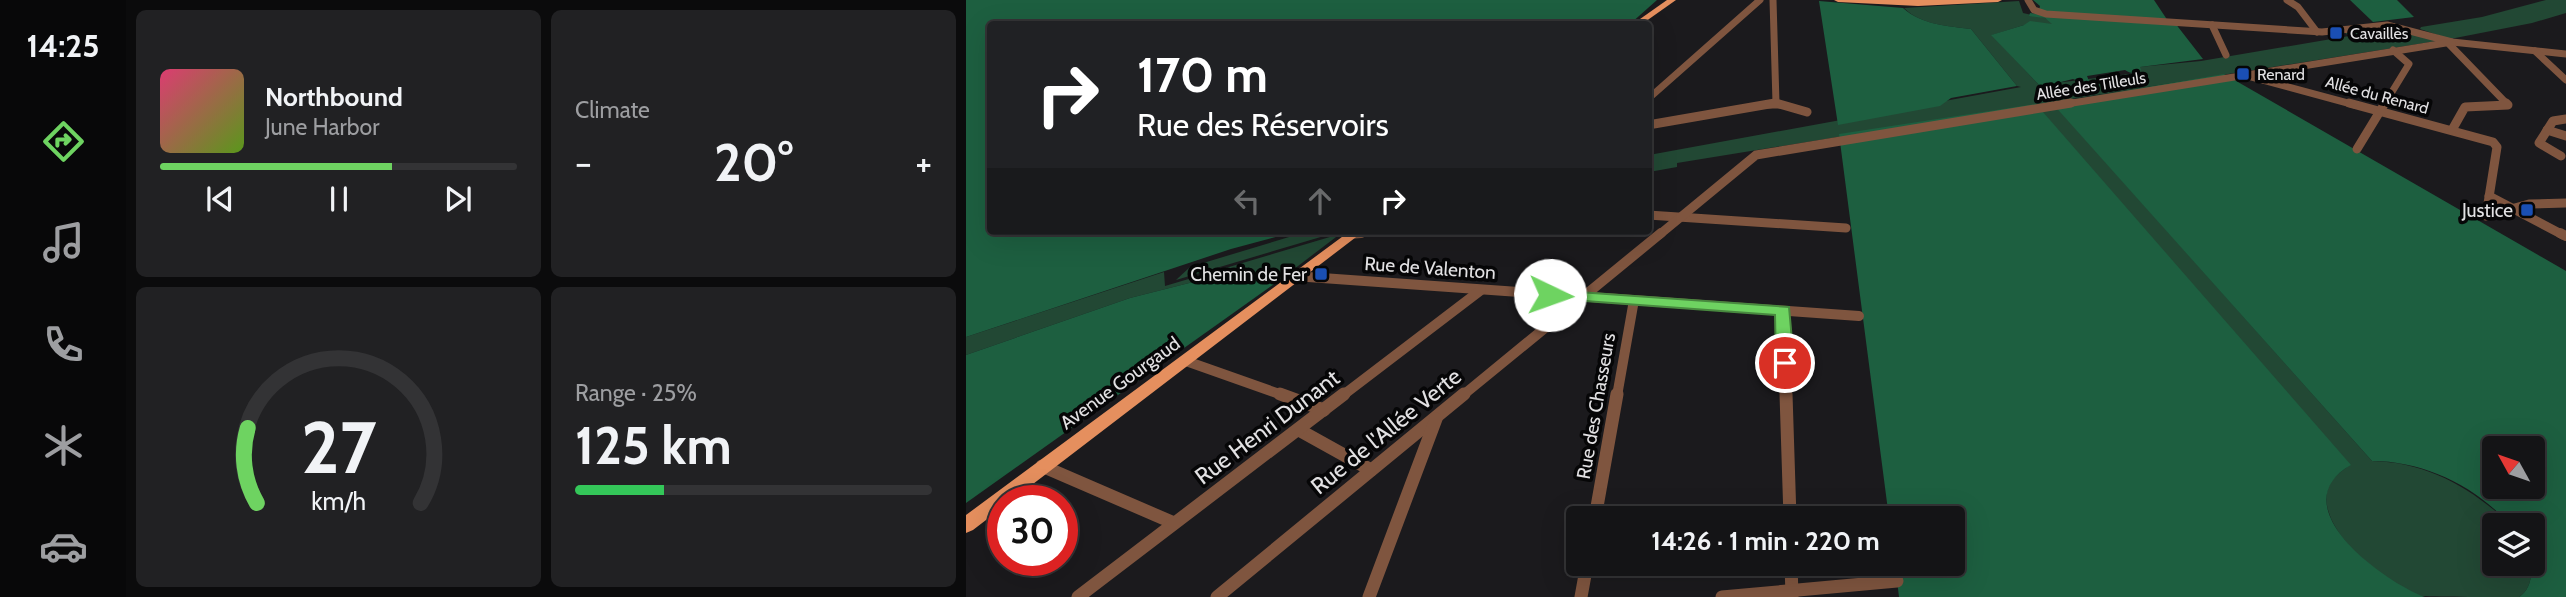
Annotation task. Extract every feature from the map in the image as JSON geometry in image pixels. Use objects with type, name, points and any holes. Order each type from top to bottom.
[{"type":"main road","points":[[1838,0],[1918,4],[1998,0]]},
{"type":"main road","points":[[1867,0],[1959,0]]},
{"type":"main road","points":[[1639,21],[1666,1]]},
{"type":"main road","points":[[1295,276],[1350,235]]},
{"type":"main road","name":"Avenue Gourgaud","points":[[966,525],[1295,276]]},
{"type":"main road","name":"Avenue Gourgaud","points":[[966,516],[1295,276]]},
{"type":"street","points":[[1652,95],[1760,0]]},
{"type":"street","points":[[1773,0],[1776,103]]},
{"type":"street","points":[[2028,0],[2034,10],[2046,14],[2317,32],[2387,25],[2446,42],[2566,54]]},
{"type":"street","points":[[2287,0],[2298,6],[2317,32]]},
{"type":"street","points":[[2212,25],[2226,55]]},
{"type":"street","points":[[2446,42],[2508,105],[2465,107],[2452,130]]},
{"type":"street","name":"Allée des Tilleuls","points":[[1747,161],[1760,153],[2446,42]]},
{"type":"street","points":[[2357,149],[2409,64],[2393,50]]},
{"type":"street","points":[[2535,51],[2566,80]]},
{"type":"street","name":"Allée du Renard","points":[[2246,75],[2490,140],[2497,147],[2489,196]]},
{"type":"street","points":[[1652,124],[1776,103],[1807,112]]},
{"type":"street","points":[[2561,156],[2539,144],[2554,120],[2566,119]]},
{"type":"street","points":[[2547,130],[2566,136]]},
{"type":"street","name":"Rue de l'Allée Verte","points":[[1217,597],[1747,161]]},
{"type":"street","points":[[2566,199],[2514,208],[2486,216],[2489,196],[2514,208],[2566,236]]},
{"type":"street","points":[[1652,215],[1846,229]]},
{"type":"street","name":"Rue de Valenton","points":[[1295,276],[1859,316]]},
{"type":"street","name":"Rue Henri Dunant","points":[[1078,597],[1482,290]]},
{"type":"street","name":"Rue des Chasseurs","points":[[1597,506],[1634,300]]},
{"type":"street","points":[[1783,311],[1790,506]]},
{"type":"street","points":[[1186,361],[1324,410]]},
{"type":"street","points":[[1369,597],[1437,416]]},
{"type":"street","points":[[1299,430],[1371,470]]},
{"type":"street","points":[[1042,466],[1174,523]]},
{"type":"street","points":[[1581,597],[1585,576]]},
{"type":"street","points":[[1722,597],[1792,593],[1896,580]]},
{"type":"green space","points":[[966,0],[1657,0],[1633,21],[987,21],[987,235],[1283,235],[1231,249],[966,337]]},
{"type":"green space","points":[[2033,0],[2154,0],[2168,21],[2175,23],[2203,59],[2140,67],[2141,70],[2135,73],[2125,70],[2087,76],[2089,81],[2084,83],[2073,79],[2041,87],[1991,35],[2030,21],[2052,24],[2045,18],[2029,16],[2030,13],[2038,14],[2040,6]]},
{"type":"green space","points":[[2350,0],[2397,0],[2414,17],[2373,22]]},
{"type":"green space","points":[[2546,0],[2566,0],[2566,13],[2532,23],[2450,39],[2420,29],[2482,17]]},
{"type":"green space","points":[[1819,1],[1903,8],[1927,21],[1971,29],[2017,86],[1951,98],[1940,106],[1838,125]]},
{"type":"green space","points":[[2019,1],[2023,13],[2045,18],[2055,24],[2024,25],[1992,35],[2039,85],[2137,73],[2139,67],[2201,61],[2349,36],[2344,32],[2385,26],[2437,41],[2052,102],[2372,461],[2411,466],[2446,479],[2479,498],[2497,513],[2482,513],[2482,576],[2531,576],[2523,594],[2519,597],[2421,596],[2390,580],[2357,554],[2332,521],[2327,504],[2330,484],[2350,465],[2036,105],[1677,163],[1677,167],[1652,171],[1652,154],[2021,87],[2017,86],[1971,29],[1944,26],[1911,14],[1904,8]]},
{"type":"green space","points":[[2224,74],[2566,271],[2566,597],[2519,597],[2526,590],[2531,576],[2545,576],[2545,513],[2498,513],[2448,478],[2411,466],[2372,461],[2052,103]]},
{"type":"green space","points":[[2036,104],[2351,465],[2332,482],[2326,501],[2332,521],[2346,541],[2386,576],[2425,597],[1899,597],[1896,576],[1965,576],[1965,506],[1887,506],[1839,134]]},
{"type":"green space","points":[[1296,235],[1328,235],[1176,280],[1190,267]]},
{"type":"green space","points":[[1339,235],[1277,282],[1221,275],[1130,298],[966,355],[966,337],[1164,272],[1165,286]]},
{"type":"green space","points":[[1221,275],[1277,282],[991,485],[987,485],[987,488],[966,503],[966,355],[1130,298]]},
{"type":"place","name":"Cavaillès","points":[[2336,33]]},
{"type":"place","name":"Renard","points":[[2243,74]]},
{"type":"place","name":"Justice","points":[[2527,210]]},
{"type":"place","name":"Chemin de Fer","points":[[1321,274]]},
{"type":"route","points":[[1550,295],[1783,311],[1785,363]]}]
